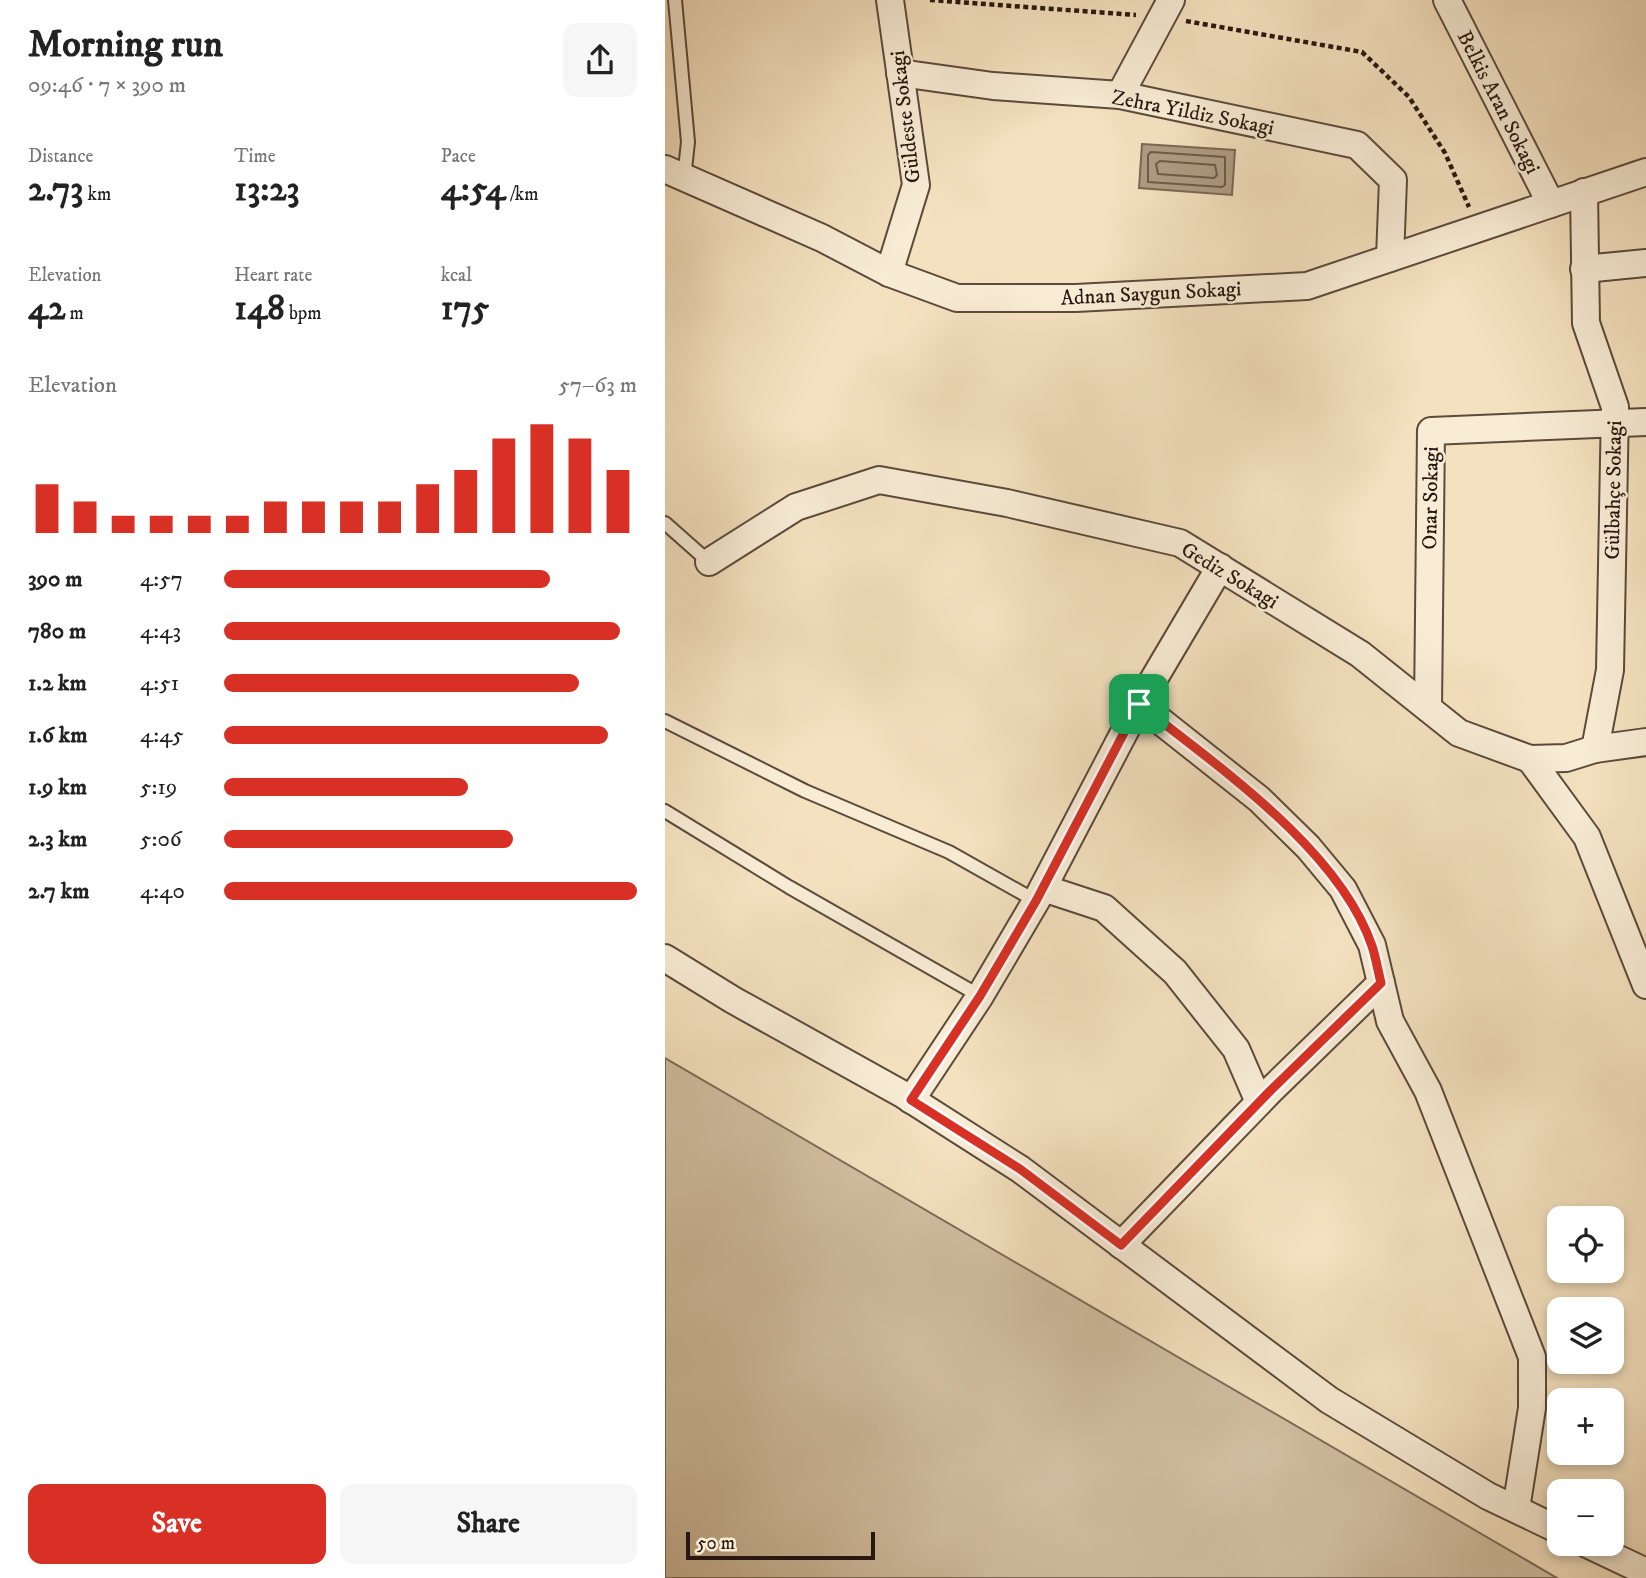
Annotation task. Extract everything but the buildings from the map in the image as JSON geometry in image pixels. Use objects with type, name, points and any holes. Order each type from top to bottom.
[{"type":"street","name":"Güldeste Sokagi","points":[[889,273],[916,185],[890,0]]},
{"type":"street","name":"Belkis Aran Sokagi","points":[[1447,0],[1551,204]]},
{"type":"street","points":[[1120,95],[1165,8]]},
{"type":"street","name":"Zehra Yildiz Sokagi","points":[[900,73],[993,86],[1120,95],[1357,145],[1393,180],[1389,258]]},
{"type":"street","name":"Adnan Saygun Sokagi","points":[[675,173],[822,238],[889,273],[957,298],[1076,298],[1307,286],[1646,172]]},
{"type":"street","name":"Gülbahçe Sokagi","points":[[1584,192],[1585,323],[1615,407],[1610,670],[1595,749]]},
{"type":"street","points":[[1584,268],[1646,263]]},
{"type":"street","points":[[1615,421],[1646,422]]},
{"type":"street","name":"Onar Sokagi","points":[[1428,708],[1431,431],[1615,421]]},
{"type":"street","name":"Gediz Sokagi","points":[[709,562],[796,507],[879,480],[1007,503],[1180,543],[1360,654],[1459,733],[1530,759],[1566,758],[1595,749],[1646,742]]},
{"type":"street","points":[[911,1100],[980,996],[1039,894],[1139,704],[1220,567]]},
{"type":"street","points":[[1139,704],[1259,799],[1308,847],[1343,889],[1372,945],[1390,1021],[1428,1091],[1532,1357],[1532,1408],[1515,1509]]},
{"type":"street","points":[[1530,759],[1587,837],[1646,985]]},
{"type":"street","points":[[1039,894],[1104,908],[1175,972],[1236,1049],[1259,1102]]},
{"type":"street","points":[[665,958],[733,1000],[911,1100],[1020,1169],[1329,1400],[1488,1496],[1547,1524]]},
{"type":"street","points":[[1121,1245],[1259,1102],[1381,983]]},
{"type":"street","points":[[1612,1556],[1646,1572]]},
{"type":"lane","points":[[675,0],[688,142],[675,173]]},
{"type":"lane","points":[[665,523],[709,562]]},
{"type":"lane","points":[[665,722],[805,791],[949,852],[1039,894]]},
{"type":"lane","points":[[665,811],[789,887],[980,996]]},
{"type":"path","points":[[930,0],[1165,8],[1361,52],[1409,97],[1445,153],[1479,228]]},
{"type":"shaded area","points":[[665,1058],[1557,1578],[665,1578]]},
{"type":"water","points":[[1142,144],[1235,150],[1232,195],[1139,188]]},
{"type":"route","points":[[1139,704],[1259,799],[1308,847],[1343,889],[1372,945],[1381,983],[1270,1091],[1121,1245],[1020,1169],[911,1100],[980,996],[1036,901],[1139,704]]}]
